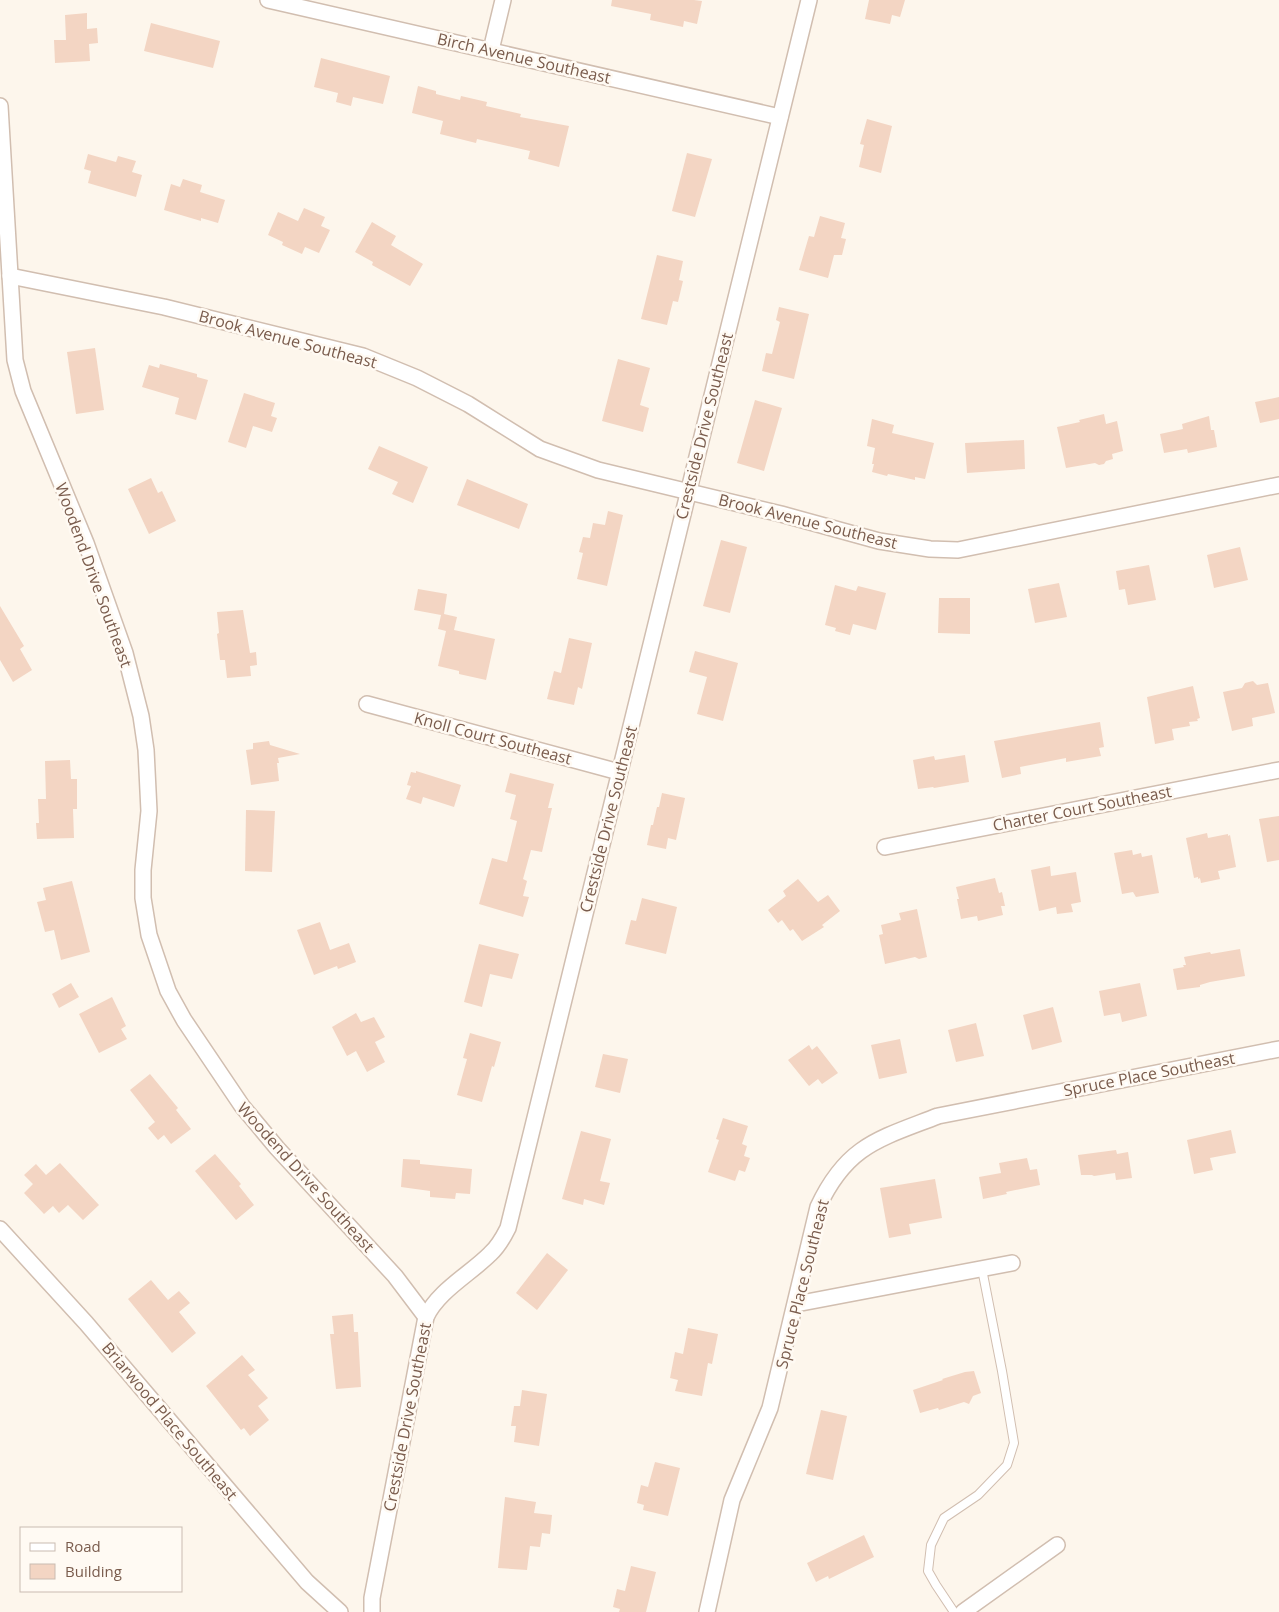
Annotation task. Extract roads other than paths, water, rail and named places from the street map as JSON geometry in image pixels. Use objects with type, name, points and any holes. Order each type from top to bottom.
[{"type":"street","name":"Birch Avenue Southeast","points":[[268,0],[780,117]]},
{"type":"street","points":[[491,50],[503,0]]},
{"type":"street","name":"Crestside Drive Southeast","points":[[372,1612],[372,1598],[426,1317],[432,1305],[492,1253],[508,1228],[809,0]]},
{"type":"street","name":"Woodend Drive Southeast","points":[[0,106],[15,360],[23,391],[89,552],[125,652],[141,716],[146,750],[149,811],[143,870],[143,898],[149,935],[168,991],[184,1020],[242,1106],[276,1148],[395,1276],[426,1317]]},
{"type":"street","name":"Brook Avenue Southeast","points":[[10,276],[164,306],[363,356],[417,378],[468,404],[540,449],[598,470],[781,514],[879,541],[930,549],[958,550],[1279,485]]},
{"type":"street","name":"Knoll Court Southeast","points":[[367,704],[619,772]]},
{"type":"street","name":"Charter Court Southeast","points":[[885,846],[1279,770]]},
{"type":"street","name":"Spruce Place Southeast","points":[[707,1612],[732,1500],[770,1408],[818,1207],[828,1186],[843,1165],[862,1149],[888,1135],[938,1116],[1279,1049]]},
{"type":"street","name":"Briarwood Place Southeast","points":[[0,1229],[86,1323],[306,1582],[340,1612]]},
{"type":"street","points":[[796,1304],[1012,1263]]},
{"type":"street","points":[[963,1612],[1057,1545]]},
{"type":"lane","points":[[954,1612],[928,1570],[931,1545],[944,1518],[978,1495],[1007,1465],[1014,1442],[982,1269]]}]
